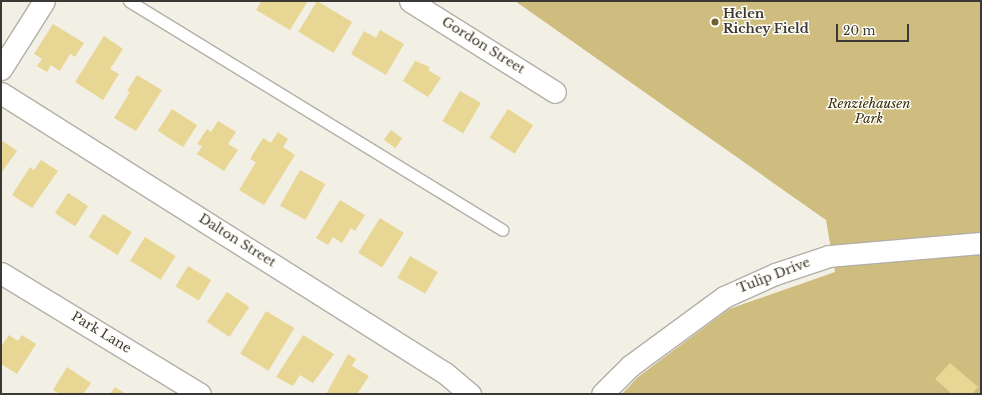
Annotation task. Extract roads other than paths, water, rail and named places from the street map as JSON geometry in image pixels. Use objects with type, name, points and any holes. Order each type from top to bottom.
[{"type":"street","points":[[1,69],[44,1]]},
{"type":"street","name":"Gordon Street","points":[[410,1],[555,92]]},
{"type":"street","name":"Dalton Street","points":[[1,93],[438,368],[470,394]]},
{"type":"street","name":"Tulip Drive","points":[[602,394],[630,366],[724,297],[775,274],[829,256],[981,243]]},
{"type":"street","name":"Park Lane","points":[[1,273],[200,394]]},
{"type":"lane","points":[[129,1],[502,230]]},
{"type":"place","name":"Helen Richey Field","points":[[715,22]]},
{"type":"park label","name":"Renziehausen Park","points":[[869,112]]}]
